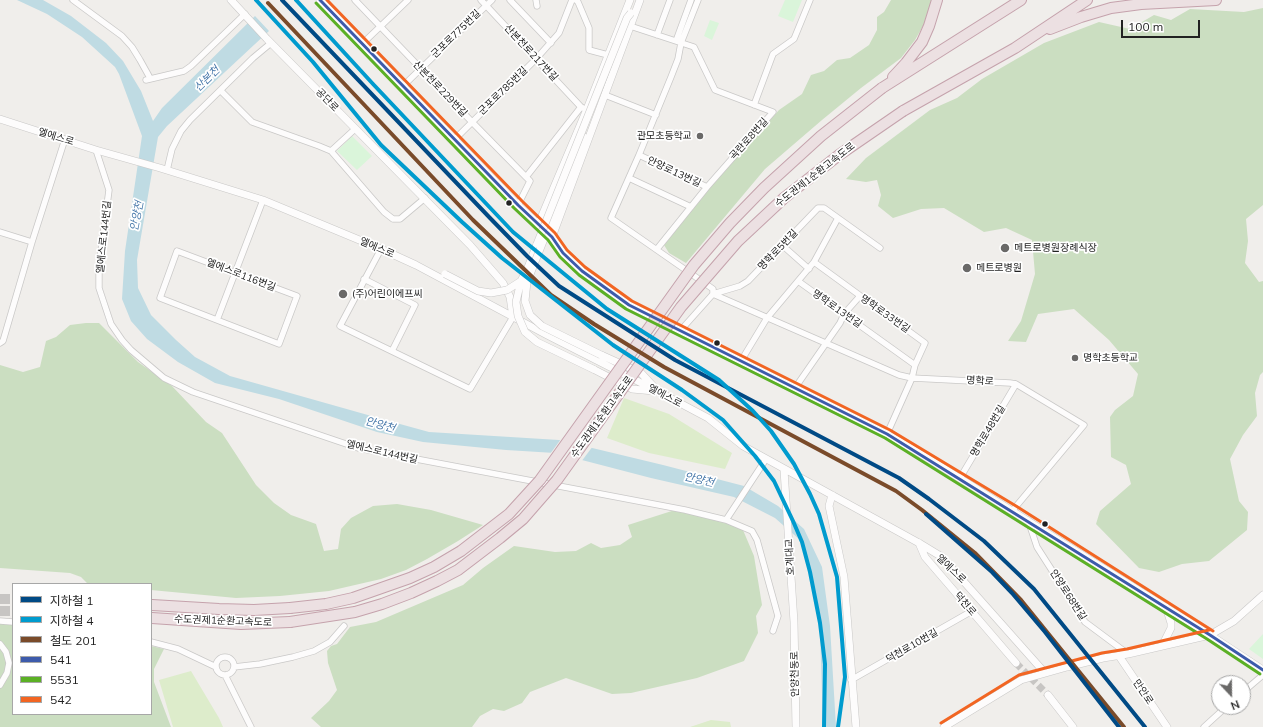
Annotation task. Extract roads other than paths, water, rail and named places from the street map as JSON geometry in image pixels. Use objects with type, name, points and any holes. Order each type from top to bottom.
[{"type":"highway","points":[[882,88],[906,63],[922,42],[929,26],[937,0]]},
{"type":"highway","name":"수도권제1순환고속도로","points":[[152,604],[219,610],[254,610],[326,604],[352,598],[410,578],[434,567],[461,551],[508,514],[540,480],[694,265],[730,223],[764,188],[820,136],[882,88],[1021,0]]},
{"type":"highway","name":"수도권제1순환고속도로","points":[[152,618],[241,624],[290,622],[354,612],[382,604],[411,593],[458,570],[523,519],[557,480],[682,307],[738,241],[784,198],[832,160],[903,111],[1015,48],[1087,0]]},
{"type":"highway","points":[[1015,48],[1050,30],[1081,17],[1111,8],[1141,4],[1216,0]]},
{"type":"street","points":[[73,0],[122,36],[136,53],[148,79],[184,71],[247,17]]},
{"type":"street","name":"공단로","points":[[232,0],[269,41],[470,245],[503,283],[510,296],[513,317]]},
{"type":"street","name":"산본천로229번길","points":[[355,0],[526,177]]},
{"type":"street","points":[[362,44],[408,0]]},
{"type":"street","name":"산본천로217번길","points":[[481,0],[584,108]]},
{"type":"street","name":"군포로775번길","points":[[403,86],[492,0]]},
{"type":"street","points":[[510,0],[551,42]]},
{"type":"street","name":"군포로785번길","points":[[455,139],[536,59],[559,33],[572,0]]},
{"type":"street","points":[[576,0],[589,28],[590,50],[608,55]]},
{"type":"street","points":[[538,225],[584,108],[608,55],[630,0]]},
{"type":"street","points":[[635,0],[521,281],[516,302],[518,316],[525,332],[537,342],[632,389],[659,392]]},
{"type":"street","points":[[552,237],[640,0]]},
{"type":"street","points":[[657,35],[670,0]]},
{"type":"street","points":[[639,155],[678,59],[678,42],[691,0]]},
{"type":"street","points":[[678,42],[698,0]]},
{"type":"street","points":[[754,105],[773,54],[794,39],[810,0]]},
{"type":"street","points":[[323,1],[362,44],[518,205],[552,237],[563,253],[582,271],[629,305],[887,434],[1013,510],[1210,634],[1263,670]]},
{"type":"street","points":[[630,13],[630,19],[527,282],[525,301],[530,315],[542,326],[640,373],[659,392]]},
{"type":"street","name":"곡란로8번길","points":[[630,26],[694,47],[715,90],[773,112],[707,187]]},
{"type":"street","points":[[163,169],[181,131],[190,120],[269,41]]},
{"type":"street","points":[[221,90],[252,122],[331,151],[384,212],[393,219],[400,219],[425,198]]},
{"type":"street","points":[[605,95],[656,115]]},
{"type":"street","points":[[518,205],[530,181],[526,177],[584,108]]},
{"type":"street","name":"엘에스로","points":[[0,119],[96,150],[263,200],[416,265],[659,392],[708,418],[743,446],[784,470],[832,495],[942,557],[1045,673]]},
{"type":"street","points":[[331,151],[355,129]]},
{"type":"street","points":[[0,343],[3,341],[32,242],[65,139]]},
{"type":"street","name":"엘에스로144번길","points":[[96,150],[109,190],[99,266],[99,288],[111,324],[122,340],[131,350],[164,378],[193,392],[358,448],[728,518],[752,532],[757,540],[778,616],[773,631]]},
{"type":"street","name":"안양로13번길","points":[[657,249],[707,187],[639,155],[611,218],[713,289],[713,294]]},
{"type":"street","points":[[629,178],[691,207]]},
{"type":"street","points":[[217,320],[263,200]]},
{"type":"street","name":"명학로5번길","points":[[713,294],[740,286],[748,281],[818,208],[824,208],[880,248]]},
{"type":"street","points":[[741,361],[767,318],[814,262],[838,218]]},
{"type":"street","points":[[0,232],[32,242]]},
{"type":"street","points":[[782,245],[809,268]]},
{"type":"street","points":[[381,249],[340,326],[470,389],[513,317]]},
{"type":"street","name":"엘에스로116번길","points":[[177,251],[297,296],[279,344],[217,320],[160,298],[177,251]]},
{"type":"street","name":"명학로33번길","points":[[814,262],[926,343],[915,365],[912,378],[887,434]]},
{"type":"street","points":[[416,265],[445,274],[478,290],[491,293],[507,290],[514,287],[521,281]]},
{"type":"street","points":[[364,279],[415,305],[392,351]]},
{"type":"street","name":"명학로13번길","points":[[798,282],[915,365]]},
{"type":"street","points":[[680,331],[713,294]]},
{"type":"street","name":"명학로","points":[[713,294],[899,375],[912,378],[1016,384],[1084,425],[1013,510]]},
{"type":"street","points":[[796,388],[825,343],[840,323],[844,314],[860,296]]},
{"type":"street","name":"명학로48번길","points":[[960,478],[1016,384]]},
{"type":"street","points":[[728,518],[766,459]]},
{"type":"street","name":"호계대교","points":[[784,470],[787,492],[794,622]]},
{"type":"street","points":[[832,495],[829,506],[844,577],[851,680],[856,727]]},
{"type":"street","name":"안양로68번길","points":[[1028,520],[1037,548],[1085,622],[1128,654]]},
{"type":"street","name":"덕천로","points":[[919,543],[925,557],[1016,663]]},
{"type":"street","points":[[944,727],[1021,680],[1066,667],[1210,634],[1234,621],[1263,595]]},
{"type":"street","points":[[1162,646],[1171,628],[1166,607]]},
{"type":"street","name":"덕천로10번길","points":[[851,680],[972,611]]},
{"type":"street","points":[[0,621],[12,622]]},
{"type":"street","name":"안양천동로","points":[[794,622],[796,727]]},
{"type":"street","points":[[234,667],[260,664],[314,651],[330,642],[344,626]]},
{"type":"street","points":[[152,642],[178,649],[216,667],[219,673],[226,675],[232,672],[234,667],[232,659],[224,657],[219,659],[216,667]]},
{"type":"street","points":[[0,644],[6,652],[9,663],[7,673],[0,685]]},
{"type":"street","name":"만안로","points":[[1119,656],[1167,727]]},
{"type":"street","points":[[226,675],[251,727]]},
{"type":"street","points":[[1251,685],[1263,675]]},
{"type":"street","points":[[1048,695],[1073,727]]},
{"type":"street","points":[[1204,727],[1217,715]]},
{"type":"water","points":[[17,0],[43,0],[71,16],[106,43],[123,61],[141,91],[153,121],[162,108],[255,16],[269,31],[167,126],[158,137],[137,260],[138,288],[151,315],[195,357],[230,376],[429,432],[559,440],[744,486],[778,506],[804,529],[822,567],[830,626],[836,727],[823,727],[820,628],[812,574],[800,540],[775,518],[734,497],[651,478],[555,453],[423,442],[377,432],[279,399],[215,383],[178,362],[147,339],[131,321],[122,299],[125,251],[142,136],[119,74],[115,67],[82,37],[47,14]]},
{"type":"tunnel","points":[[0,599],[12,599]]},
{"type":"tunnel","points":[[0,611],[12,611]]},
{"type":"tunnel","points":[[1016,663],[1048,695]]},
{"type":"metro line","name":"4","points":[[256,0],[313,62],[381,145],[462,222],[502,258],[613,345],[682,390],[723,420],[755,456],[774,481],[793,521],[802,542],[810,572],[820,623],[825,664],[824,727]]},
{"type":"metro line","name":"1","points":[[282,0],[490,218],[559,286],[675,360],[899,478],[929,499],[984,541],[1034,589],[1145,727]]},
{"type":"metro line","name":"4","points":[[296,0],[513,232],[607,309],[719,380],[753,411],[771,431],[794,464],[810,494],[819,514],[837,577],[845,677],[838,727]]},
{"type":"metro line","name":"1","points":[[926,514],[992,572],[1012,593],[1045,632],[1119,727]]},
{"type":"rail line","name":"201","points":[[268,3],[473,220],[551,295],[594,324],[664,367],[896,491],[922,510],[975,553],[1021,600],[1124,727]]},
{"type":"place","name":"관모초등학교","points":[[700,136]]},
{"type":"place","name":"메트로병원장례식장","points":[[1005,248]]},
{"type":"place","name":"메트로병원","points":[[967,268]]},
{"type":"place","name":"(주)어린이에프씨","points":[[343,294]]},
{"type":"place","name":"명학초등학교","points":[[1075,358]]},
{"type":"water label","name":"산본천","points":[[207,79]]},
{"type":"water label","name":"안양천","points":[[137,216]]},
{"type":"water label","name":"안양천","points":[[380,425]]},
{"type":"water label","name":"안양천","points":[[699,480]]}]
